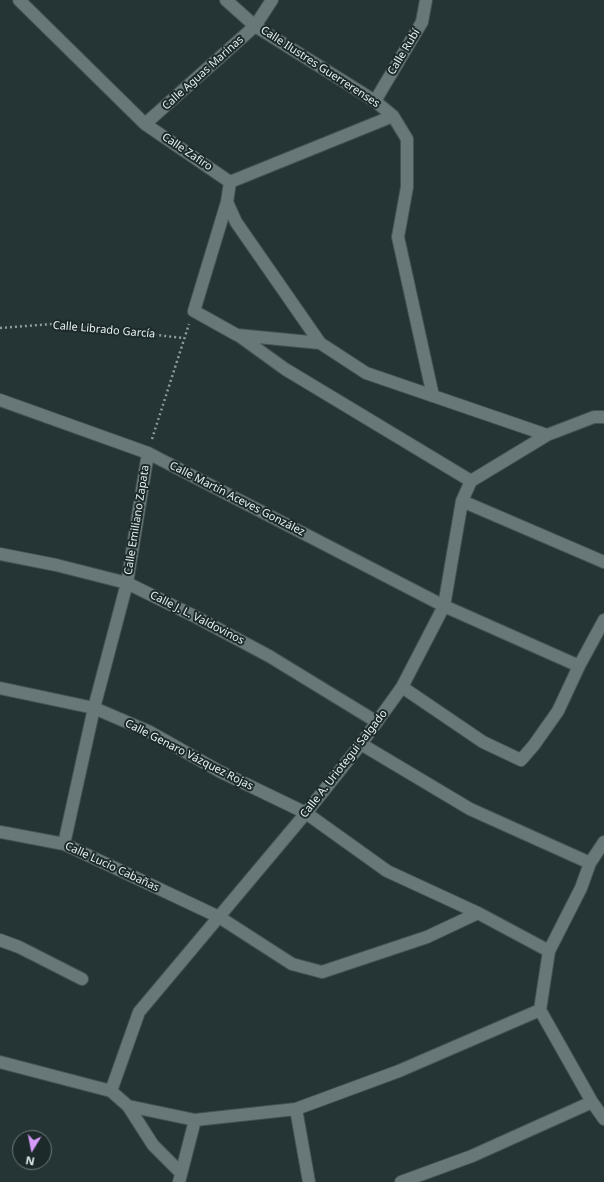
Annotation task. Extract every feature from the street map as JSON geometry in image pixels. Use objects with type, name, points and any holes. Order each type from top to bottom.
[{"type":"street","name":"Calle Zafiro","points":[[19,0],[146,124],[230,182]]},
{"type":"street","name":"Calle Ilustres Guerrerenses","points":[[226,0],[255,26],[374,101],[393,116],[407,139],[407,187],[398,238],[433,396]]},
{"type":"street","name":"Calle Aguas Marinas","points":[[146,124],[255,26],[272,0]]},
{"type":"street","name":"Calle Rubí","points":[[374,101],[422,22],[426,0]]},
{"type":"street","points":[[393,116],[230,182],[227,202],[194,311],[237,334],[285,369],[471,481],[547,435],[594,417],[604,417]]},
{"type":"street","points":[[227,202],[236,222],[320,343],[366,374],[547,435]]},
{"type":"street","points":[[237,334],[320,343]]},
{"type":"street","name":"Calle Martín Aceves González","points":[[0,400],[148,453],[444,606],[580,666]]},
{"type":"street","name":"Calle Emiliano Zapata","points":[[64,844],[94,708],[127,583],[148,453]]},
{"type":"street","name":"Calle A. Uriotegui Salgado","points":[[111,1092],[138,1012],[306,813],[361,744],[402,687],[444,606],[462,501],[471,481]]},
{"type":"street","points":[[462,501],[604,562]]},
{"type":"street","name":"Calle J. L. Valdovinos","points":[[0,554],[56,565],[127,583],[270,656],[377,722]]},
{"type":"street","points":[[402,687],[483,742],[521,760],[534,745],[558,711],[604,620]]},
{"type":"street","name":"Calle Genaro Vázquez Rojas","points":[[0,688],[94,708],[150,732],[219,771],[306,813],[387,871],[478,913],[549,951]]},
{"type":"street","points":[[361,744],[470,809],[590,863]]},
{"type":"street","name":"Calle Lucio Cabañas","points":[[0,832],[64,844],[219,917],[292,964],[322,972],[427,937],[478,913]]},
{"type":"street","points":[[604,842],[590,863],[581,888],[549,951],[540,1010],[592,1102],[604,1119]]},
{"type":"street","points":[[0,940],[19,947],[82,978]]},
{"type":"street","points":[[128,1106],[195,1120],[296,1109],[399,1071],[540,1010]]},
{"type":"street","points":[[0,1062],[111,1092],[128,1106],[154,1145],[180,1177]]},
{"type":"street","points":[[402,1182],[472,1156],[592,1102]]},
{"type":"street","points":[[296,1109],[309,1182]]},
{"type":"street","points":[[180,1177],[195,1120]]},
{"type":"path","name":"Calle Emiliano Zapata","points":[[148,453],[194,311]]},
{"type":"path","name":"Calle Librado García","points":[[0,328],[53,324],[184,338]]}]
